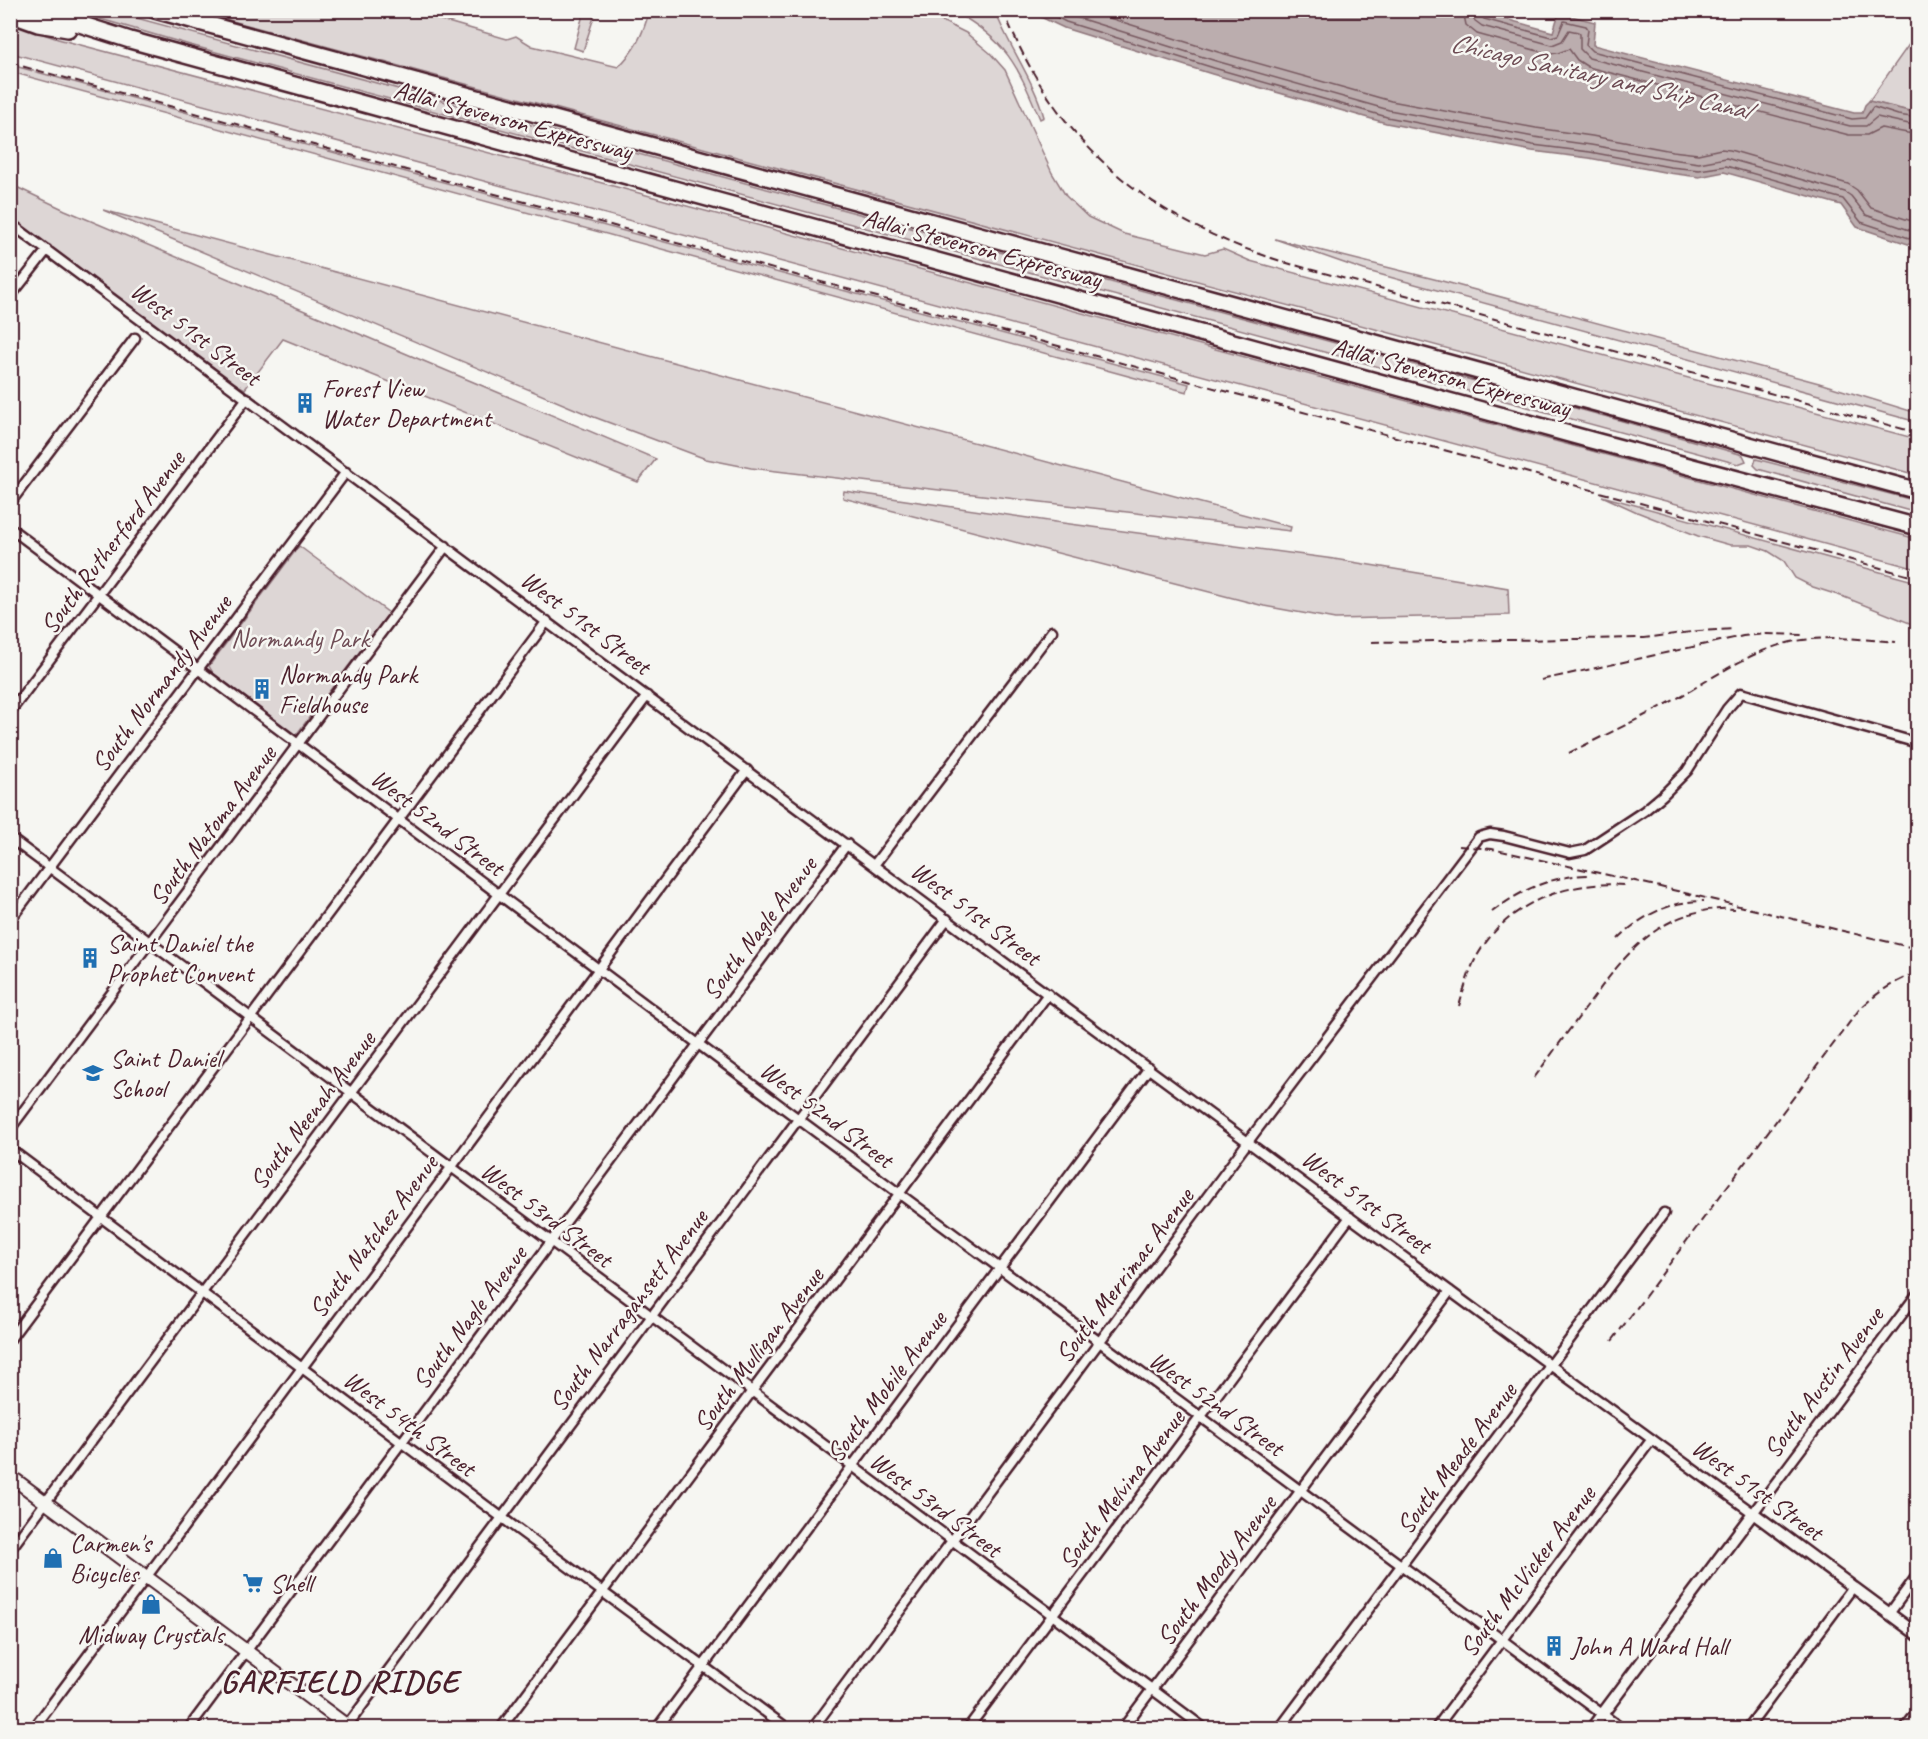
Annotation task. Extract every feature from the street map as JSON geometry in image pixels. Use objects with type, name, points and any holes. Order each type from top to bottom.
[{"type":"highway","name":"Adlai Stevenson Expressway","points":[[36,10],[129,40],[1591,440],[1917,526]]},
{"type":"highway","name":"Adlai Stevenson Expressway","points":[[155,10],[1917,491]]},
{"type":"highway","points":[[10,14],[38,24],[129,40]]},
{"type":"main road","points":[[10,1476],[349,1728]]},
{"type":"street","name":"West 51st Street","points":[[10,223],[1048,994],[1917,1635]]},
{"type":"street","points":[[10,297],[47,250]]},
{"type":"street","points":[[10,503],[135,338]]},
{"type":"street","name":"South Rutherford Avenue","points":[[10,712],[247,398]]},
{"type":"street","name":"South Normandy Avenue","points":[[10,920],[346,472]]},
{"type":"street","name":"West 52nd Street","points":[[10,528],[798,1119],[1621,1728]]},
{"type":"street","name":"South Natoma Avenue","points":[[10,1130],[446,546]]},
{"type":"street","points":[[10,1339],[547,621]]},
{"type":"street","points":[[874,865],[1052,631]]},
{"type":"street","name":"South Merrimac Avenue","points":[[813,1728],[1248,1142],[1479,837],[1490,834],[1504,836],[1570,853],[1585,850],[1664,795],[1687,771],[1727,709],[1741,693],[1917,743]]},
{"type":"street","name":"South Neenah Avenue","points":[[10,1550],[647,696]]},
{"type":"street","name":"South Natchez Avenue","points":[[34,1728],[747,770]]},
{"type":"street","name":"West 53rd Street","points":[[10,838],[751,1393],[1204,1728]]},
{"type":"street","name":"South Nagle Avenue","points":[[189,1728],[847,844]]},
{"type":"street","name":"South Narragansett Avenue","points":[[349,1728],[947,919]]},
{"type":"street","name":"South Mulligan Avenue","points":[[501,1728],[1048,994]]},
{"type":"street","name":"South Mobile Avenue","points":[[657,1728],[1149,1068]]},
{"type":"street","name":"West 54th Street","points":[[10,1149],[401,1443],[787,1728]]},
{"type":"street","name":"South Meade Avenue","points":[[1280,1728],[1664,1213]]},
{"type":"street","name":"South Melvina Avenue","points":[[968,1728],[1350,1217]]},
{"type":"street","name":"South Moody Avenue","points":[[1124,1728],[1450,1291]]},
{"type":"street","name":"South Austin Avenue","points":[[1592,1728],[1917,1293]]},
{"type":"street","name":"South McVicker Avenue","points":[[1436,1728],[1652,1439]]},
{"type":"street","points":[[1889,1614],[1917,1574]]},
{"type":"street","points":[[1748,1728],[1853,1587]]},
{"type":"street","points":[[1905,1728],[1917,1711]]},
{"type":"green space","points":[[73,11],[111,11],[1608,417],[1743,455],[1746,461],[1738,464],[190,45]]},
{"type":"green space","points":[[195,11],[396,11],[417,16],[431,13],[441,20],[507,39],[516,36],[532,46],[618,67],[638,41],[649,11],[922,11],[966,33],[990,53],[1005,70],[1052,173],[1066,196],[1088,217],[1124,234],[1205,254],[1223,249],[1250,261],[1917,439],[1917,475]]},
{"type":"green space","points":[[584,11],[596,11],[583,51],[574,48]]},
{"type":"green space","points":[[953,11],[995,11],[1034,90],[1044,117],[1040,119],[1017,69],[998,44],[986,32]]},
{"type":"green space","points":[[11,23],[58,39],[554,170],[1917,539],[1917,569],[11,53]]},
{"type":"green space","points":[[1917,33],[1917,113],[1869,101]]},
{"type":"green space","points":[[11,65],[1189,384],[1187,392],[11,72]]},
{"type":"green space","points":[[10,184],[65,210],[656,459],[638,482],[283,339],[245,389],[232,382],[11,219]]},
{"type":"green space","points":[[103,210],[1291,527],[1290,531],[751,468],[706,459],[594,417]]},
{"type":"green space","points":[[1275,239],[1442,281],[1819,383],[1917,413],[1917,422],[1364,270]]},
{"type":"green space","points":[[1756,459],[1917,501],[1917,513],[1758,469],[1754,465]]},
{"type":"green space","points":[[844,491],[1334,559],[1508,588],[1509,615],[1335,619],[1264,606],[843,498]]},
{"type":"green space","points":[[1602,496],[1917,582],[1917,626],[1795,578],[1784,561],[1768,551],[1751,545],[1730,545],[1698,536]]},
{"type":"green space","name":"Normandy Park","points":[[299,546],[389,613],[296,735],[213,673],[209,666]]},
{"type":"water","name":"Chicago Sanitary and Ship Canal","points":[[1028,11],[1476,11],[1553,32],[1559,13],[1595,22],[1593,45],[1854,113],[1862,113],[1869,101],[1917,113],[1917,247],[1857,227],[1841,205],[1724,172],[1699,177],[1669,173],[1589,158],[1532,151],[1386,123],[1212,74],[1064,28]]},
{"type":"railway","points":[[1003,10],[1025,58],[1051,101],[1080,138],[1114,171],[1151,200],[1192,224],[1237,245],[1287,263],[1918,433]]},
{"type":"railway","points":[[1908,10],[1918,13]]},
{"type":"railway","points":[[10,63],[1918,578]]},
{"type":"railway","points":[[1371,642],[1644,638],[1733,629]]},
{"type":"railway","points":[[1541,680],[1743,636],[1802,635]]},
{"type":"railway","points":[[1569,753],[1663,706],[1731,666],[1775,646],[1830,638],[1896,642]]},
{"type":"railway","points":[[1459,846],[1492,849],[1635,881],[1918,949]]},
{"type":"railway","points":[[1492,912],[1525,891],[1549,881],[1588,875]]},
{"type":"railway","points":[[1459,1006],[1468,976],[1488,939],[1520,910],[1539,899],[1559,892],[1602,884],[1624,885]]},
{"type":"railway","points":[[1618,939],[1627,930],[1657,911],[1680,904],[1704,901]]},
{"type":"railway","points":[[1534,1078],[1600,988],[1630,952],[1647,937],[1686,915],[1709,910],[1735,909]]},
{"type":"railway","points":[[1612,1341],[1858,1011],[1886,988],[1918,973]]},
{"type":"place","name":"Forest View Water Department","points":[[305,403]]},
{"type":"place","name":"Normandy Park Fieldhouse","points":[[262,689]]},
{"type":"place","name":"Saint Daniel the Prophet Convent","points":[[90,958]]},
{"type":"place","name":"Saint Daniel School","points":[[93,1073]]},
{"type":"place","name":"Carmen's Bicycles","points":[[53,1558]]},
{"type":"place","name":"Shell","points":[[253,1583]]},
{"type":"place","name":"Midway Crystals","points":[[151,1604]]},
{"type":"place","name":"John A Ward Hall","points":[[1554,1646]]},
{"type":"district","name":"GARFIELD RIDGE","points":[[340,1681]]}]
